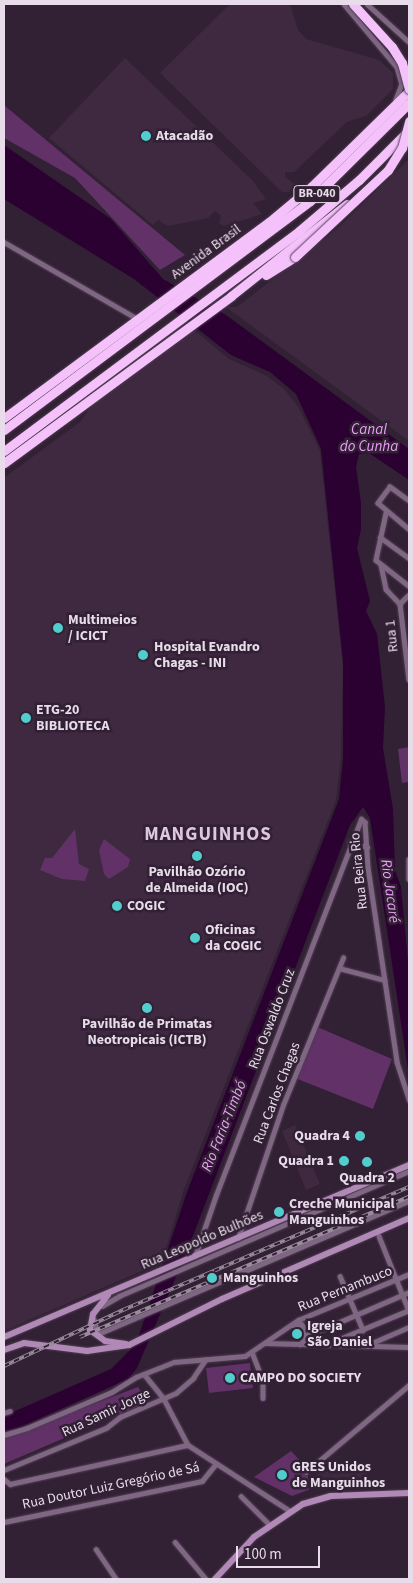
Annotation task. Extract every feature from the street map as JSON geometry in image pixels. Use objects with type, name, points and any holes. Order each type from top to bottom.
[{"type":"highway","points":[[353,4],[392,47],[402,63],[409,90]]},
{"type":"highway","name":"Avenida Brasil","points":[[211,271],[311,187],[386,115],[409,90]]},
{"type":"highway","name":"Avenida Brasil","points":[[4,430],[151,315],[310,201],[409,103]]},
{"type":"highway","points":[[4,463],[223,302],[295,257],[388,170],[402,148],[409,121]]},
{"type":"highway","name":"BR-040","points":[[4,451],[323,211],[409,129]]},
{"type":"highway","points":[[232,296],[346,204],[409,146]]},
{"type":"highway","name":"Avenida Brasil","points":[[4,418],[138,319],[151,315]]},
{"type":"main road","name":"Rua Leopoldo Bulhões","points":[[4,1337],[409,1165]]},
{"type":"main road","points":[[4,1350],[24,1343],[94,1351],[132,1343],[222,1299],[409,1218]]},
{"type":"main road","points":[[111,1292],[92,1314],[90,1330],[105,1341],[132,1343]]},
{"type":"main road","points":[[215,1579],[269,1524],[290,1511],[331,1496],[409,1493]]},
{"type":"street","points":[[344,4],[395,63],[402,78],[401,90],[386,115]]},
{"type":"street","points":[[368,4],[409,42]]},
{"type":"street","points":[[395,63],[409,64]]},
{"type":"street","points":[[4,242],[138,319]]},
{"type":"street","points":[[409,501],[390,487],[379,501],[379,506],[409,529]]},
{"type":"street","points":[[386,512],[376,559],[381,566],[409,586]]},
{"type":"street","points":[[380,537],[409,558]]},
{"type":"street","points":[[381,566],[386,589],[400,604]]},
{"type":"street","name":"Rua 1","points":[[409,594],[400,604],[408,657],[409,679]]},
{"type":"street","points":[[403,630],[409,625]]},
{"type":"street","name":"Rua Oswaldo Cruz","points":[[196,1256],[350,842],[361,819]]},
{"type":"street","name":"Rua Beira Rio","points":[[361,819],[365,822],[384,980],[397,1062],[409,1100]]},
{"type":"street","points":[[350,842],[367,847]]},
{"type":"street","points":[[409,860],[409,879]]},
{"type":"street","name":"Rua Carlos Chagas","points":[[238,1239],[283,1105],[343,958]]},
{"type":"street","points":[[339,968],[384,980]]},
{"type":"street","points":[[409,1171],[108,1302],[99,1310],[94,1325],[98,1334],[409,1201]]},
{"type":"street","points":[[323,1346],[409,1310],[379,1236]]},
{"type":"street","name":"Rua Pernambuco","points":[[252,1352],[291,1325],[409,1274]]},
{"type":"street","points":[[340,1276],[363,1330]]},
{"type":"street","points":[[297,1345],[307,1336],[409,1292]]},
{"type":"street","points":[[291,1325],[304,1326],[307,1336]]},
{"type":"street","points":[[363,1347],[409,1326]]},
{"type":"street","points":[[265,1343],[409,1347]]},
{"type":"street","points":[[4,1435],[104,1395],[144,1374],[174,1362],[242,1357],[252,1352],[263,1380],[263,1398]]},
{"type":"street","name":"Rua Samir Jorge","points":[[4,1470],[106,1428],[120,1417],[164,1399],[182,1389],[205,1360]]},
{"type":"street","points":[[144,1374],[164,1399],[188,1445],[290,1511]]},
{"type":"street","points":[[306,1472],[409,1384]]},
{"type":"street","points":[[4,1412],[10,1411]]},
{"type":"street","points":[[4,1479],[10,1484],[188,1445]]},
{"type":"street","name":"Rua Doutor Luiz Gregório de Sá","points":[[4,1522],[202,1481],[216,1464]]},
{"type":"street","points":[[241,1496],[269,1524]]},
{"type":"street","points":[[175,1542],[206,1579]]},
{"type":"street","points":[[96,1549],[116,1579]]},
{"type":"shaded area","points":[[230,4],[290,4],[298,30],[306,39],[379,60],[393,73],[393,89],[366,116],[347,122],[294,172],[285,172],[285,177],[294,184],[289,192],[282,192],[160,73]]},
{"type":"shaded area","points":[[125,58],[253,181],[266,199],[253,203],[262,214],[224,226],[219,223],[221,216],[215,211],[208,218],[168,226],[158,220],[153,225],[49,138]]},
{"type":"shaded area","points":[[4,105],[185,255],[160,270],[75,178],[4,138]]},
{"type":"shaded area","points":[[409,159],[409,441],[226,307],[237,307],[337,229]]},
{"type":"shaded area","points":[[193,329],[229,359],[267,376],[285,390],[299,408],[320,451],[343,667],[341,758],[336,800],[183,1192],[162,1262],[4,1331],[4,478],[80,422],[94,402]]},
{"type":"shaded area","points":[[409,747],[409,782],[402,783],[398,749]]},
{"type":"shaded area","points":[[75,829],[79,864],[89,869],[85,881],[62,879],[40,870],[45,858],[52,858]]},
{"type":"shaded area","points":[[104,839],[130,859],[128,867],[109,879],[104,874],[99,850]]},
{"type":"shaded area","points":[[315,1026],[392,1059],[373,1109],[295,1078]]},
{"type":"shaded area","points":[[295,1125],[320,1184],[306,1190],[282,1131]]},
{"type":"shaded area","name":"CAMPO DO SOCIETY","points":[[250,1363],[253,1388],[209,1393],[206,1368]]},
{"type":"shaded area","points":[[138,1387],[148,1402],[4,1464],[4,1438]]},
{"type":"shaded area","name":"GRES Unidos de Manguinhos","points":[[291,1451],[305,1466],[311,1489],[292,1496],[254,1477]]},
{"type":"shaded area","points":[[368,1468],[369,1483],[314,1489],[314,1478],[320,1472]]},
{"type":"water","points":[[4,145],[111,219],[163,279],[226,315],[409,449],[409,480],[369,453],[359,454],[356,467],[361,503],[361,529],[357,548],[370,601],[366,611],[377,634],[385,707],[383,748],[393,809],[395,870],[401,887],[409,972],[409,1076],[370,818],[363,807],[350,825],[188,1249],[137,1368],[128,1379],[19,1428],[4,1431],[4,1416],[111,1369],[136,1344],[187,1192],[339,799],[343,759],[343,661],[321,449],[296,394],[270,372],[231,355],[134,279],[4,199]]},
{"type":"railway","points":[[4,1366],[123,1310],[409,1187]]},
{"type":"railway","points":[[80,1337],[409,1197]]},
{"type":"place","name":"Atacadão","points":[[146,136]]},
{"type":"place","name":"Multimeios / ICICT","points":[[58,628]]},
{"type":"place","name":"Hospital Evandro Chagas - INI","points":[[143,655]]},
{"type":"place","name":"ETG-20 BIBLIOTECA","points":[[26,718]]},
{"type":"place","name":"Pavilhão Ozório de Almeida (IOC)","points":[[197,856]]},
{"type":"place","name":"COGIC","points":[[117,906]]},
{"type":"place","name":"Oficinas da COGIC","points":[[195,938]]},
{"type":"place","name":"Pavilhão de Primatas Neotropicais (ICTB)","points":[[147,1008]]},
{"type":"place","name":"Quadra 4","points":[[360,1136]]},
{"type":"place","name":"Quadra 1","points":[[344,1161]]},
{"type":"place","name":"Quadra 2","points":[[367,1162]]},
{"type":"place","name":"Creche Municipal Manguinhos","points":[[279,1212]]},
{"type":"place","name":"Manguinhos","points":[[212,1278]]},
{"type":"place","name":"Igreja São Daniel","points":[[297,1334]]},
{"type":"place","name":"CAMPO DO SOCIETY","points":[[230,1378]]},
{"type":"place","name":"GRES Unidos de Manguinhos","points":[[282,1475]]},
{"type":"district","name":"MANGUINHOS","points":[[208,835]]},
{"type":"water label","name":"Canal do Cunha","points":[[369,438]]},
{"type":"water label","name":"Rio Jacaré","points":[[390,891]]},
{"type":"water label","name":"Rio Faria-Timbó","points":[[224,1126]]}]
